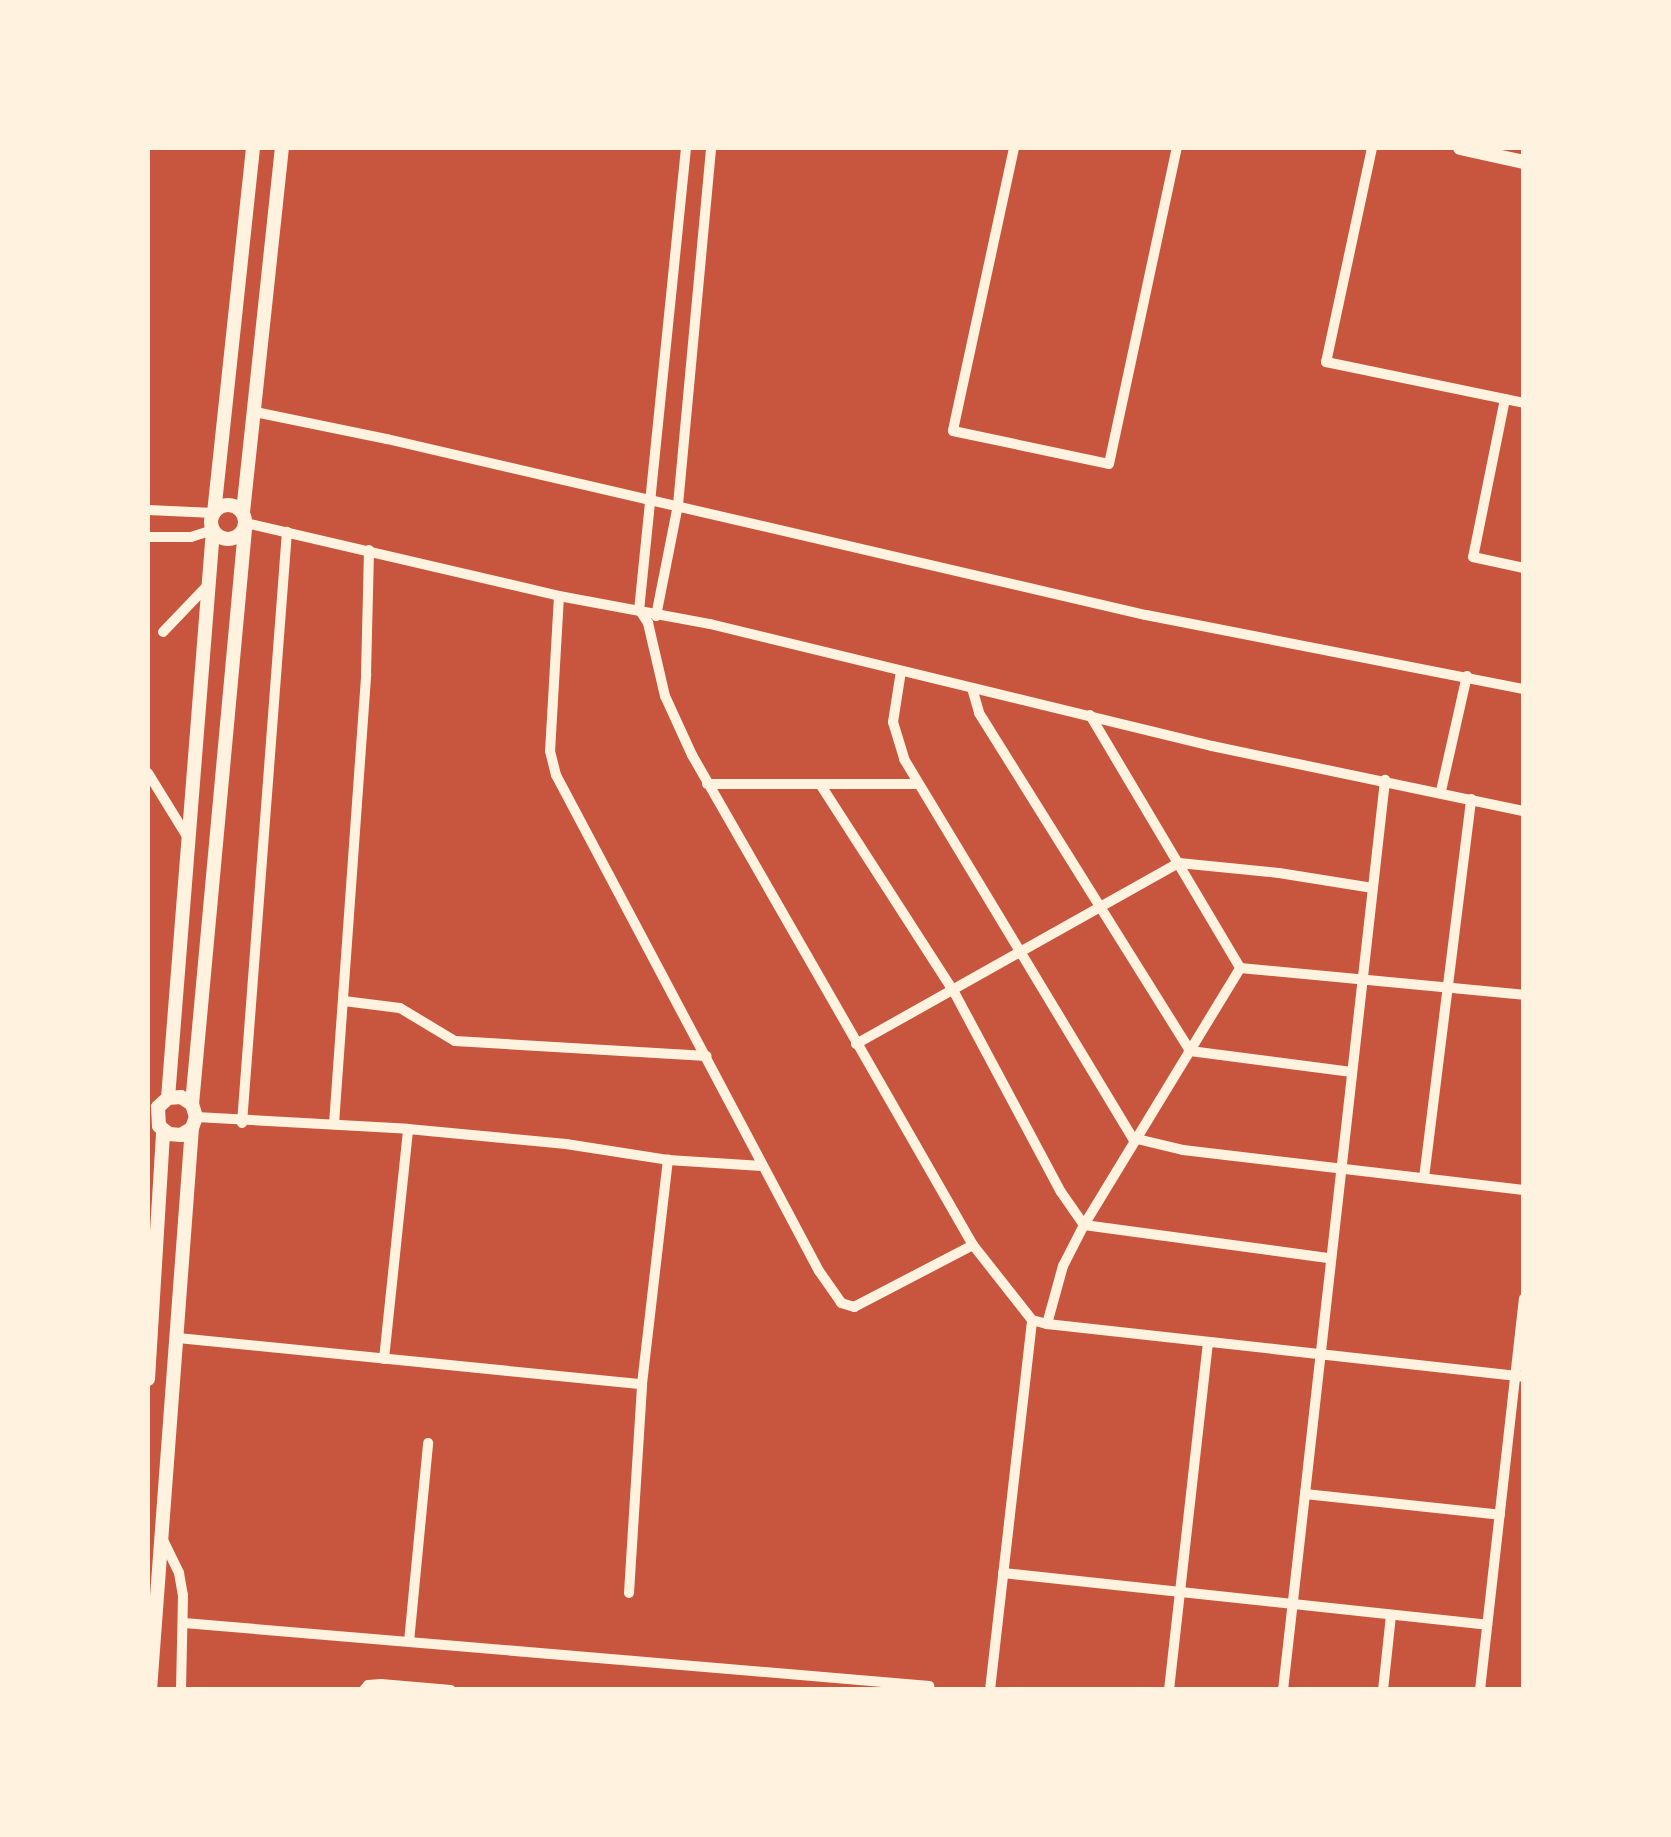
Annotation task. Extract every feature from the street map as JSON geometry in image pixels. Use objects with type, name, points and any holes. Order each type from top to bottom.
[{"type":"main road","points":[[148,1379],[163,1131],[156,1114],[168,1098],[212,530],[253,148]]},
{"type":"main road","points":[[150,1690],[193,1117],[244,521],[282,148]]},
{"type":"main road","points":[[1460,148],[1524,162]]},
{"type":"main road","points":[[214,513],[228,505],[244,521]]},
{"type":"main road","points":[[212,530],[220,538],[232,540],[244,521]]},
{"type":"main road","points":[[168,1098],[181,1097],[193,1117]]},
{"type":"main road","points":[[163,1131],[181,1135],[193,1117]]},
{"type":"street","points":[[686,148],[639,609],[648,624],[665,696],[707,784],[973,1245],[1032,1320],[1047,1324],[1520,1376]]},
{"type":"street","points":[[648,624],[658,613],[678,505],[711,148]]},
{"type":"street","points":[[1014,148],[953,431],[1110,464],[1178,148]]},
{"type":"street","points":[[1372,148],[1326,362],[1524,403]]},
{"type":"street","points":[[1504,399],[1472,558],[1524,568]]},
{"type":"street","points":[[254,412],[678,505],[1146,615],[1524,689]]},
{"type":"street","points":[[148,510],[214,513]]},
{"type":"street","points":[[244,521],[559,596],[658,613],[1230,750],[1524,811]]},
{"type":"street","points":[[148,536],[190,537],[212,530]]},
{"type":"street","points":[[242,1122],[287,532]]},
{"type":"street","points":[[334,1124],[366,674],[369,550]]},
{"type":"street","points":[[163,632],[208,584]]},
{"type":"street","points":[[559,596],[550,751],[556,775],[819,1272],[841,1303],[854,1307],[973,1245]]},
{"type":"street","points":[[901,671],[893,722],[918,784],[1133,1138],[1183,1150],[1524,1190]]},
{"type":"street","points":[[1440,791],[1467,676]]},
{"type":"street","points":[[972,688],[979,713],[1190,1052]]},
{"type":"street","points":[[1090,715],[1240,968]]},
{"type":"street","points":[[148,772],[188,838]]},
{"type":"street","points":[[1284,1690],[1328,1258],[1385,780]]},
{"type":"street","points":[[707,784],[918,784]]},
{"type":"street","points":[[820,784],[953,990],[1061,1192],[1084,1225],[1328,1258]]},
{"type":"street","points":[[1424,1178],[1471,799]]},
{"type":"street","points":[[856,1044],[1178,864],[1280,873],[1372,888]]},
{"type":"street","points":[[1240,968],[1524,995]]},
{"type":"street","points":[[1047,1324],[1063,1266],[1084,1225],[1133,1138],[1240,968]]},
{"type":"street","points":[[344,1001],[400,1008],[455,1041],[707,1056]]},
{"type":"street","points":[[1190,1052],[1352,1072]]},
{"type":"street","points":[[193,1117],[408,1129],[566,1144],[668,1160],[762,1166]]},
{"type":"street","points":[[384,1359],[408,1129]]},
{"type":"street","points":[[629,1593],[642,1384],[668,1160]]},
{"type":"street","points":[[1480,1690],[1520,1376],[1524,1298]]},
{"type":"street","points":[[990,1690],[1032,1320]]},
{"type":"street","points":[[178,1338],[642,1384]]},
{"type":"street","points":[[1170,1690],[1208,1342]]},
{"type":"street","points":[[408,1642],[428,1443]]},
{"type":"street","points":[[1305,1494],[1500,1515]]},
{"type":"street","points":[[163,1540],[179,1573],[184,1623],[181,1690]]},
{"type":"street","points":[[1003,1573],[1487,1625]]},
{"type":"street","points":[[1382,1690],[1391,1614]]},
{"type":"street","points":[[184,1623],[929,1686]]},
{"type":"street","points":[[364,1690],[368,1684],[381,1684],[451,1690]]}]
